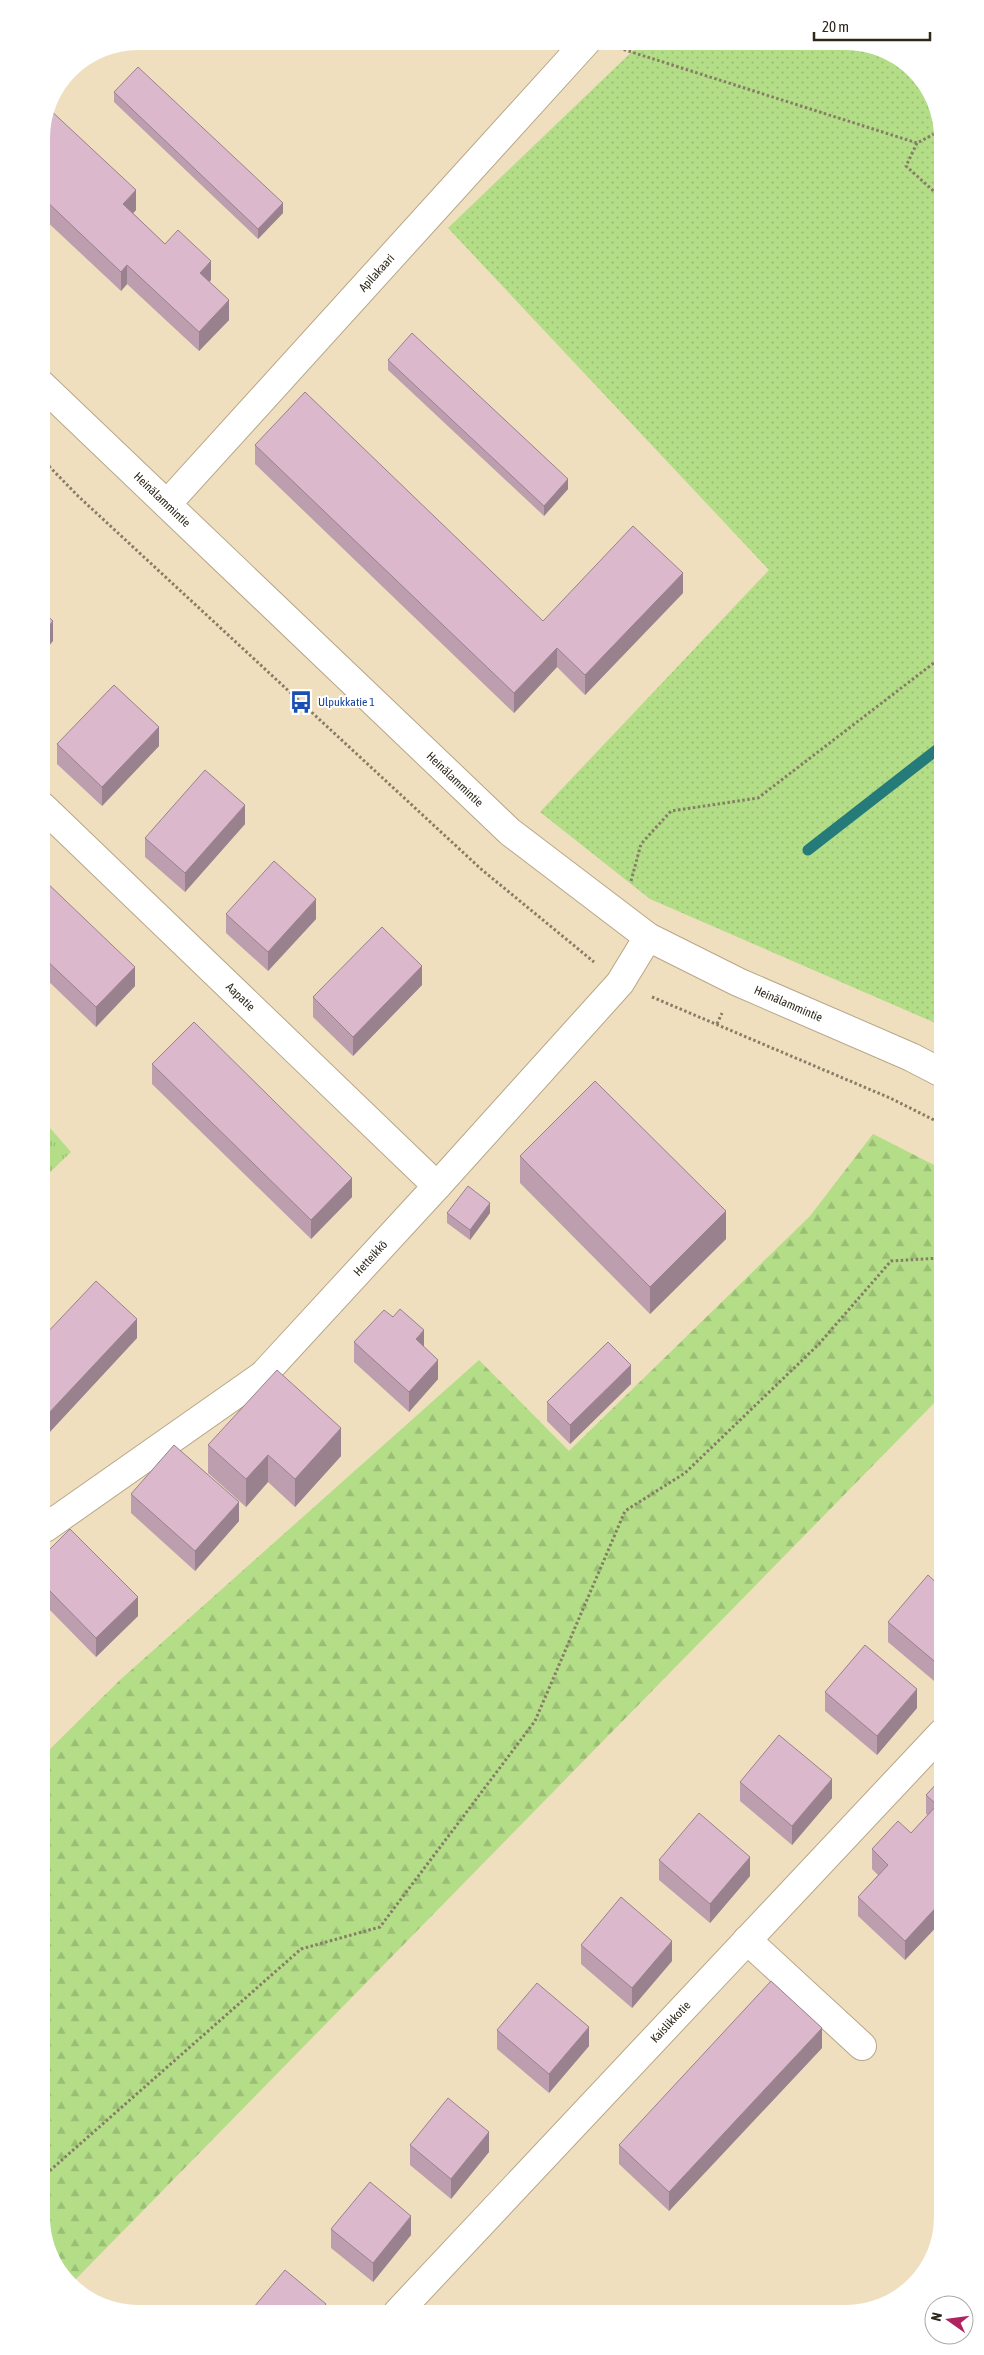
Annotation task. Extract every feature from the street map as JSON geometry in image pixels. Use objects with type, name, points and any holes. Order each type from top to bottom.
[{"type":"street","name":"Apilakaari","points":[[167,504],[579,50]]},
{"type":"street","name":"Heinälammintie","points":[[50,393],[510,832],[648,937],[738,982],[911,1057],[934,1069]]},
{"type":"street","name":"Aapatie","points":[[50,814],[438,1186]]},
{"type":"street","name":"Hetteikkö","points":[[50,1524],[263,1375],[438,1186],[620,983],[648,937]]},
{"type":"street","name":"Kaislikkotie","points":[[405,2305],[934,1741]]},
{"type":"street","points":[[747,1940],[862,2046]]},
{"type":"path","points":[[626,50],[917,143]]},
{"type":"path","points":[[934,134],[917,143],[906,166],[934,191]]},
{"type":"path","points":[[622,917],[641,844],[671,810],[758,798],[934,663]]},
{"type":"path","points":[[50,2170],[301,1949],[380,1928],[535,1721],[625,1511],[685,1473],[818,1345],[891,1262],[934,1258]]},
{"type":"green space","points":[[634,50],[851,50],[874,55],[890,62],[908,76],[922,94],[931,116],[934,138],[934,1022],[650,899],[540,812],[769,570],[448,228]]},
{"type":"green space","points":[[50,1128],[71,1152],[50,1172]]},
{"type":"green space","points":[[873,1134],[934,1165],[934,1403],[76,2279],[59,2256],[52,2234],[50,2217],[50,1749],[120,1680],[479,1360],[569,1451],[810,1216]]},
{"type":"building","points":[[138,67],[283,203],[258,229],[114,92]]},
{"type":"building","points":[[54,113],[136,190],[123,204],[165,244],[178,230],[211,261],[200,273],[229,300],[199,332],[127,265],[121,272],[50,205],[50,133]]},
{"type":"building","points":[[412,333],[568,479],[544,506],[388,360]]},
{"type":"building","points":[[305,392],[543,621],[633,526],[683,573],[585,675],[557,648],[514,693],[255,445]]},
{"type":"building","points":[[114,685],[159,727],[102,787],[57,744]]},
{"type":"building","points":[[205,770],[245,805],[185,873],[145,838]]},
{"type":"building","points":[[274,861],[316,899],[268,952],[226,914]]},
{"type":"building","points":[[50,886],[135,967],[96,1007],[50,964]]},
{"type":"building","points":[[382,927],[422,966],[353,1037],[313,997]]},
{"type":"building","points":[[194,1022],[352,1178],[311,1220],[152,1064]]},
{"type":"building","points":[[595,1081],[726,1211],[650,1287],[520,1156]]},
{"type":"building","points":[[468,1186],[490,1203],[470,1230],[447,1213]]},
{"type":"building","points":[[96,1281],[137,1319],[50,1412],[50,1330]]},
{"type":"building","points":[[400,1309],[424,1330],[416,1339],[438,1360],[409,1392],[354,1342],[384,1310],[393,1317]]},
{"type":"building","points":[[608,1342],[631,1365],[570,1425],[547,1402]]},
{"type":"building","points":[[277,1370],[341,1428],[295,1479],[268,1455],[246,1479],[208,1445]]},
{"type":"building","points":[[174,1445],[239,1502],[195,1551],[131,1494]]},
{"type":"building","points":[[70,1529],[138,1597],[96,1638],[50,1591],[50,1549]]},
{"type":"building","points":[[928,1575],[934,1581],[934,1661],[888,1622]]},
{"type":"building","points":[[865,1645],[917,1689],[877,1736],[825,1692]]},
{"type":"building","points":[[779,1735],[832,1779],[792,1826],[740,1782]]},
{"type":"building","points":[[934,1786],[934,1802],[926,1795]]},
{"type":"building","points":[[934,1808],[934,1910],[905,1941],[858,1897],[888,1865],[872,1849],[898,1821],[911,1833]]},
{"type":"building","points":[[699,1813],[750,1857],[710,1904],[659,1860]]},
{"type":"building","points":[[621,1897],[672,1941],[632,1988],[581,1945]]},
{"type":"building","points":[[771,1981],[822,2028],[669,2192],[619,2145]]},
{"type":"building","points":[[537,1983],[589,2027],[549,2074],[497,2030]]},
{"type":"building","points":[[448,2098],[489,2132],[451,2179],[410,2145]]},
{"type":"building","points":[[370,2182],[411,2216],[373,2263],[331,2229]]},
{"type":"building","points":[[285,2270],[326,2304],[325,2305],[256,2305]]},
{"type":"waterway","points":[[808,850],[934,752]]},
{"type":"place","name":"Ulpukkatie 1","points":[[301,702]]}]
